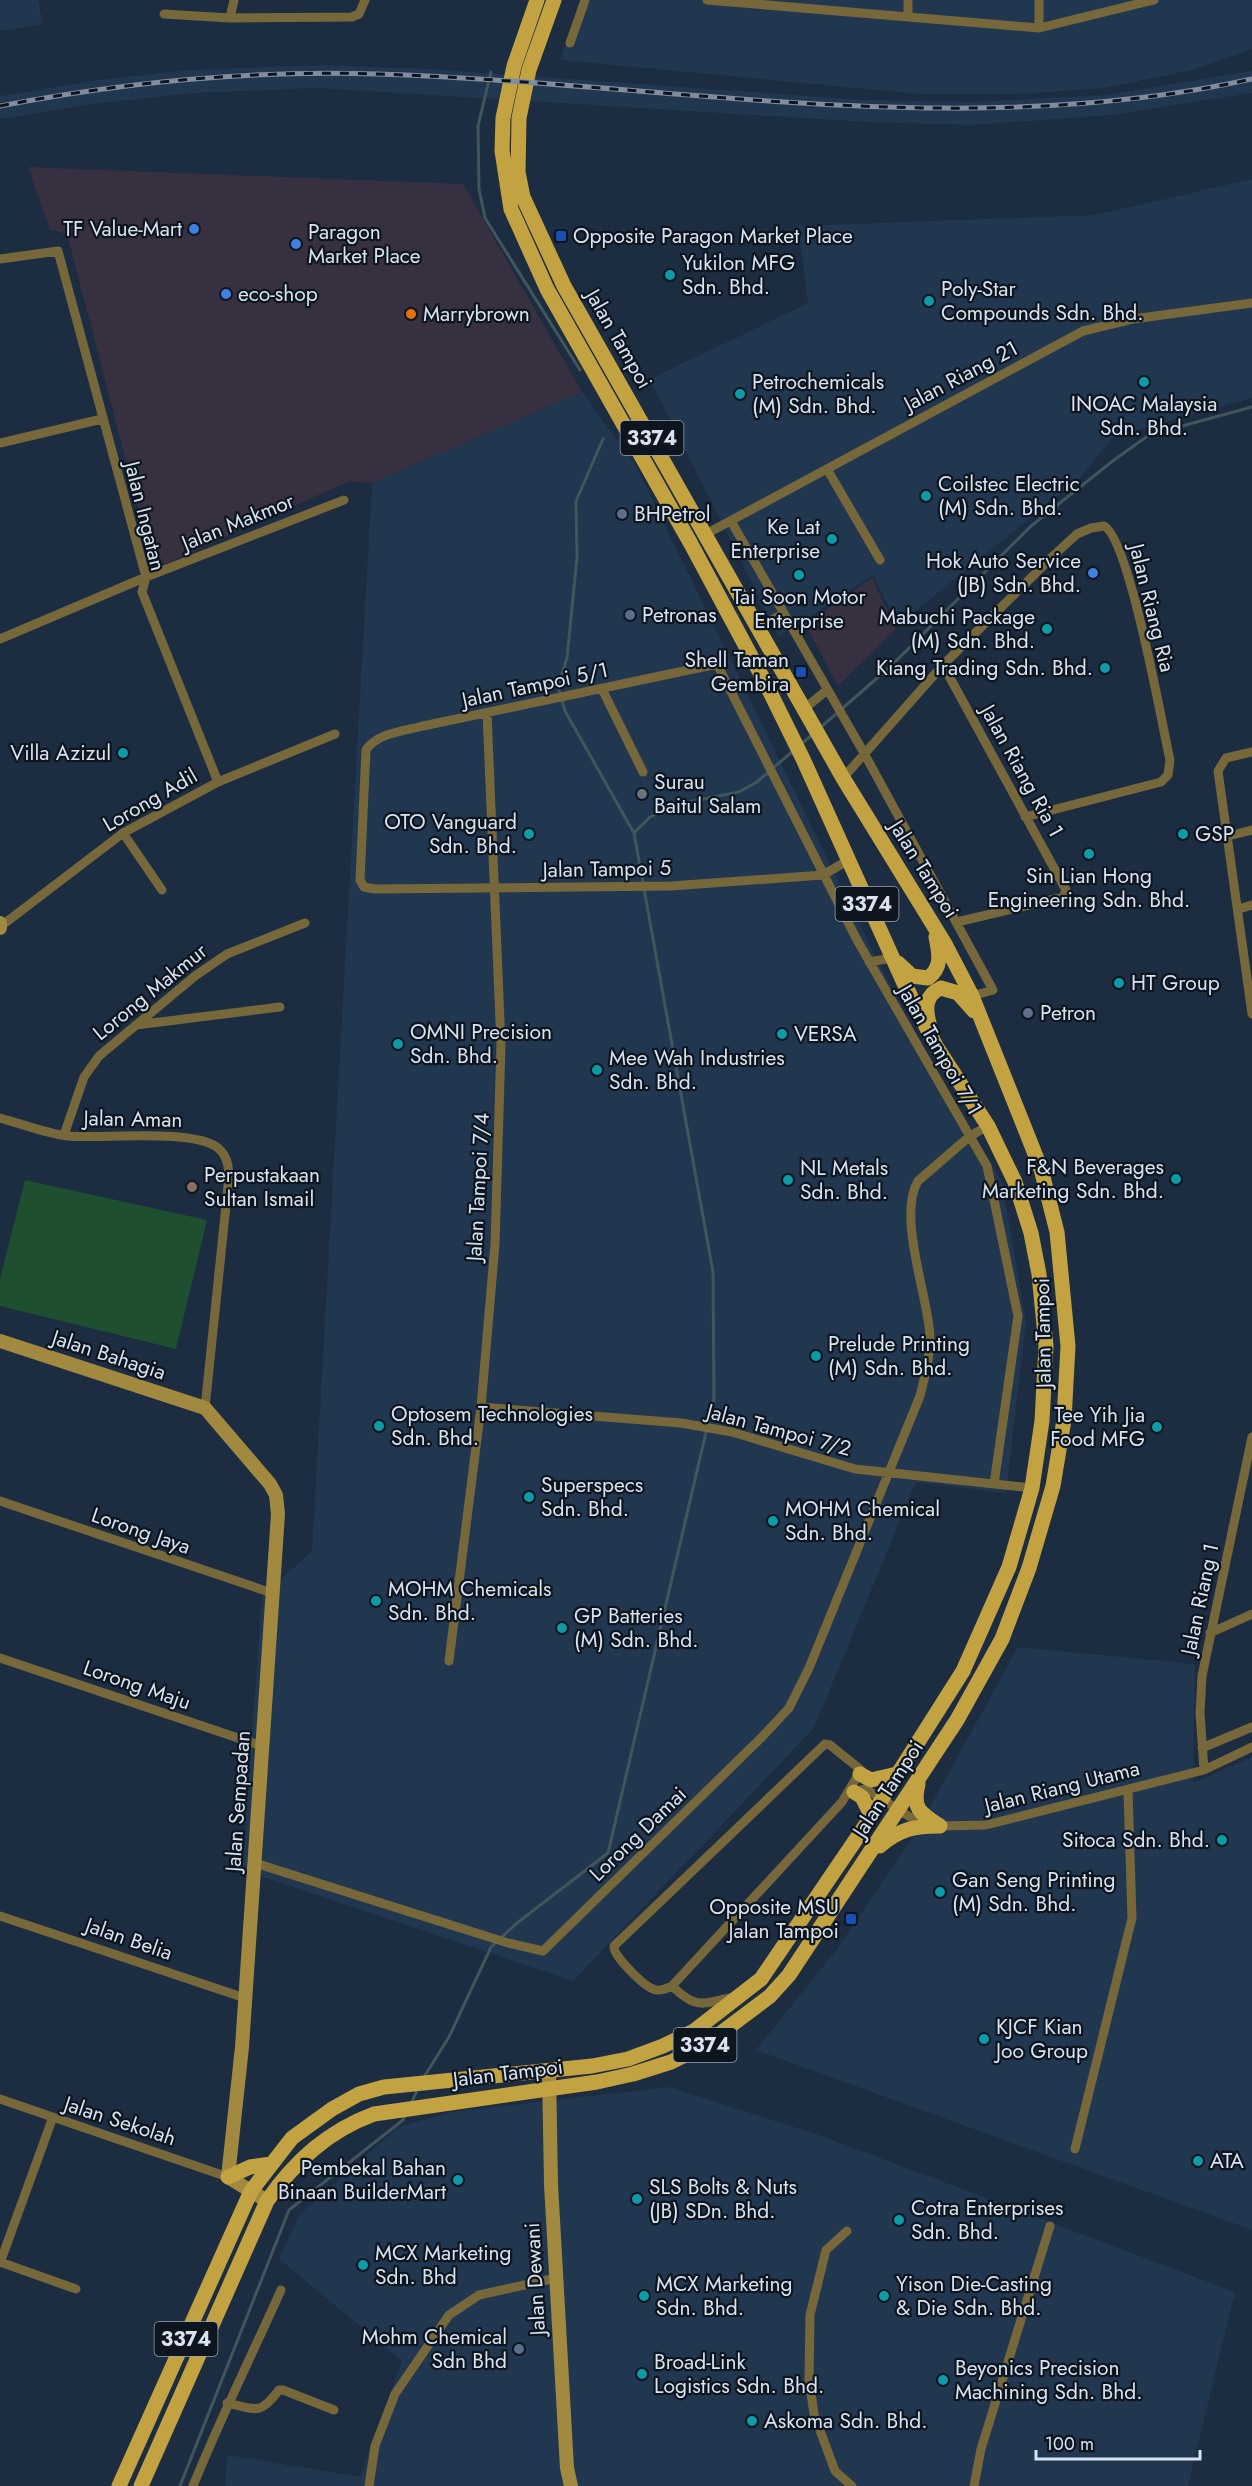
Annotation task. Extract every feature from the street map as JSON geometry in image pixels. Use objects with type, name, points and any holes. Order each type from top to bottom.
[{"type":"main road","name":"Jalan Tampoi","points":[[119,2486],[251,2191],[292,2138],[350,2099],[384,2087],[549,2070],[628,2059],[694,2031],[744,1995],[773,1965],[940,1708],[979,1639],[1009,1567],[1032,1488],[1042,1421],[1046,1346],[1039,1274],[1015,1182],[988,1126],[936,1046],[847,861],[803,759],[691,544],[547,289],[511,209],[502,151],[503,117],[514,66],[537,0]]},
{"type":"main road","name":"Jalan Tampoi","points":[[141,2486],[267,2201],[290,2172],[321,2142],[348,2124],[375,2114],[615,2078],[671,2062],[705,2045],[735,2025],[770,1996],[789,1975],[869,1856],[980,1682],[1002,1639],[1029,1568],[1053,1486],[1064,1420],[1068,1346],[1058,1232],[1041,1169],[972,996],[935,928],[843,778],[564,286],[536,231],[523,197],[518,172],[519,118],[529,70],[554,0]]},
{"type":"main road","points":[[891,955],[912,976],[927,978],[933,974],[939,962],[935,928]]},
{"type":"main road","points":[[936,1046],[926,1012],[930,995],[941,988],[958,993],[985,1026]]},
{"type":"main road","points":[[860,1774],[871,1780],[897,1774]]},
{"type":"main road","points":[[919,1778],[915,1798],[918,1809],[940,1826]]},
{"type":"main road","points":[[848,1797],[862,1797],[871,1815]]},
{"type":"main road","points":[[869,1856],[897,1832],[916,1826],[940,1826]]},
{"type":"main road","points":[[228,2177],[250,2167],[271,2164]]},
{"type":"street","points":[[230,18],[234,0]]},
{"type":"street","points":[[164,15],[230,18],[352,17],[359,14],[365,0]]},
{"type":"street","points":[[570,43],[585,0]]},
{"type":"street","points":[[707,0],[1039,28],[1154,0]]},
{"type":"street","points":[[908,0],[908,17]]},
{"type":"street","points":[[1039,0],[1039,28]]},
{"type":"street","name":"Jalan Ingatan","points":[[0,259],[58,251],[146,577],[142,592],[218,783]]},
{"type":"street","name":"Jalan Riang 21","points":[[706,534],[1083,332],[1133,319],[1252,303]]},
{"type":"street","points":[[0,443],[102,419]]},
{"type":"street","points":[[827,469],[880,561]]},
{"type":"street","name":"Jalan Makmor","points":[[0,639],[146,577],[344,500]]},
{"type":"street","points":[[731,521],[864,753],[993,990],[972,996]]},
{"type":"street","name":"Jalan Riang Ria","points":[[843,778],[943,665],[1077,534],[1104,526],[1110,530],[1133,589],[1170,760],[1168,775],[1161,782],[1025,817]]},
{"type":"street","points":[[758,627],[783,614]]},
{"type":"street","name":"Jalan Tampoi 5/1","points":[[364,887],[360,880],[366,750],[371,742],[382,737],[539,701],[717,664]]},
{"type":"street","name":"Jalan Tampoi 7/1","points":[[717,664],[869,962],[987,1166],[1018,1316],[994,1484]]},
{"type":"street","name":"Jalan Riang Ria 1","points":[[943,665],[1066,890],[1064,897],[957,922]]},
{"type":"street","points":[[599,689],[643,772]]},
{"type":"street","points":[[804,709],[827,690]]},
{"type":"street","name":"Jalan Tampoi 7/4","points":[[449,1661],[481,1407],[495,1244],[501,1000],[487,713]]},
{"type":"street","name":"Lorong Adil","points":[[0,926],[123,833],[218,783],[335,734]]},
{"type":"street","points":[[1252,752],[1226,758],[1218,771],[1251,981],[1252,1014]]},
{"type":"street","points":[[1228,836],[1252,830]]},
{"type":"street","points":[[123,833],[162,890]]},
{"type":"street","name":"Jalan Tampoi 5","points":[[364,887],[375,889],[620,888],[823,875],[847,861]]},
{"type":"street","points":[[1239,909],[1252,905]]},
{"type":"street","name":"Lorong Makmur","points":[[64,1136],[84,1077],[99,1056],[195,976],[227,954],[305,923]]},
{"type":"street","points":[[869,962],[891,955]]},
{"type":"street","points":[[136,1026],[280,1007]]},
{"type":"street","name":"Jalan Aman","points":[[0,1118],[64,1136],[194,1139],[217,1147],[227,1159],[228,1186],[205,1408]]},
{"type":"street","points":[[889,1473],[920,1396],[928,1364],[930,1335],[910,1212],[913,1189],[918,1181],[970,1136],[988,1126]]},
{"type":"street","name":"Jalan Bahagia","points":[[0,1341],[205,1408]]},
{"type":"street","name":"Jalan Tampoi 7/2","points":[[481,1407],[681,1423],[732,1432],[855,1469],[1032,1488]]},
{"type":"street","name":"Jalan Sempadan","points":[[205,1408],[270,1484],[276,1495],[278,1514],[245,1998],[228,2177]]},
{"type":"street","name":"Jalan Riang 1","points":[[1204,1770],[1200,1713],[1202,1676],[1247,1478],[1252,1437]]},
{"type":"street","name":"Lorong Damai","points":[[255,1863],[485,1936],[543,1952],[789,1708],[808,1668],[889,1473]]},
{"type":"street","name":"Lorong Jaya","points":[[0,1501],[272,1593]]},
{"type":"street","points":[[1210,1633],[1252,1614]]},
{"type":"street","name":"Lorong Maju","points":[[0,1658],[262,1746]]},
{"type":"street","points":[[1202,1748],[1252,1727]]},
{"type":"street","points":[[830,1744],[858,1766],[860,1774],[848,1797],[672,1986],[660,1991],[651,1989],[616,1956],[614,1946],[820,1746],[830,1744]]},
{"type":"street","name":"Jalan Riang Utama","points":[[848,1797],[866,1789],[913,1819],[940,1826],[986,1825],[1204,1770],[1252,1747]]},
{"type":"street","points":[[1074,2149],[1132,1918],[1128,1791]]},
{"type":"street","name":"Jalan Belia","points":[[0,1916],[245,1998]]},
{"type":"street","points":[[672,1986],[688,2002],[697,2005],[744,1995]]},
{"type":"street","name":"Jalan Dewani","points":[[549,2070],[556,2277],[567,2468],[571,2486]]},
{"type":"street","name":"Jalan Sekolah","points":[[0,2099],[228,2177]]},
{"type":"street","points":[[52,2117],[0,2262],[76,2289]]},
{"type":"street","points":[[228,2177],[267,2201]]},
{"type":"street","points":[[974,2486],[981,2449],[1050,2226]]},
{"type":"street","points":[[847,2232],[826,2250],[810,2315],[809,2379],[814,2415],[835,2471],[852,2486]]},
{"type":"street","points":[[369,2486],[375,2446],[395,2394],[449,2315],[479,2295],[556,2277]]},
{"type":"street","points":[[193,2486],[227,2403],[241,2380],[281,2290]]},
{"type":"street","points":[[227,2403],[260,2409],[267,2406],[279,2390],[283,2390],[334,2410]]},
{"type":"shaded area","points":[[0,0],[38,0],[43,24],[0,31]]},
{"type":"shaded area","points":[[581,0],[1252,0],[1252,49],[1193,70],[1104,88],[1020,94],[919,94],[560,60]]},
{"type":"shaded area","points":[[319,65],[431,69],[865,100],[972,102],[1106,95],[1252,71],[1252,93],[1112,115],[973,125],[866,122],[318,88],[194,93],[93,104],[0,119],[0,96],[91,81],[188,70]]},
{"type":"shaded area","points":[[28,167],[463,184],[582,392],[372,483],[350,481],[165,564],[151,557],[67,234],[50,230]]},
{"type":"shaded area","points":[[1252,179],[1252,398],[1113,437],[1080,478],[898,625],[873,575],[779,637],[650,379],[808,303],[798,226],[1095,215]]},
{"type":"shaded area","points":[[582,392],[635,464],[872,950],[930,1059],[1002,1182],[1026,1322],[1006,1493],[916,1482],[814,1728],[573,1981],[242,1870],[262,1596],[312,1551],[372,483]]},
{"type":"shaded area","points":[[872,578],[896,629],[838,686],[805,624]]},
{"type":"shaded area","points":[[1018,1647],[1195,1664],[1193,1783],[1252,1757],[1252,2230],[756,2050],[837,1949],[915,1834]]},
{"type":"shaded area","points":[[669,2087],[822,2136],[1235,2292],[1188,2486],[225,2486],[227,2455],[360,2477],[402,2361],[279,2259],[299,2215],[398,2127],[452,2112]]},
{"type":"green space","points":[[25,1180],[207,1220],[176,1349],[0,1306],[0,1279]]},
{"type":"waterway","points":[[491,72],[478,126],[479,189],[485,218],[580,370]]},
{"type":"waterway","points":[[821,727],[891,666],[1031,526],[1114,460],[1149,435],[1252,407]]},
{"type":"waterway","points":[[424,2077],[449,2037],[491,1947],[517,1923],[608,1853],[714,1398],[713,1272],[634,833],[565,711],[558,686],[567,658],[577,557],[576,501],[603,439]]},
{"type":"waterway","points":[[800,745],[813,734]]},
{"type":"waterway","points":[[634,833],[650,817],[678,804],[739,792],[757,782],[793,751]]},
{"type":"waterway","points":[[411,2104],[418,2088]]},
{"type":"waterway","points":[[180,2486],[289,2210],[403,2120],[405,2115]]},
{"type":"railway","points":[[0,106],[141,84],[282,74],[377,74],[487,79],[815,104],[925,108],[1034,106],[1143,98],[1252,79]]},
{"type":"place","name":"TF Value-Mart","points":[[194,229]]},
{"type":"place","name":"Opposite Paragon Market Place","points":[[561,236]]},
{"type":"place","name":"Paragon Market Place","points":[[296,244]]},
{"type":"place","name":"Yukilon MFG Sdn. Bhd.","points":[[670,275]]},
{"type":"place","name":"eco-shop","points":[[226,294]]},
{"type":"place","name":"Poly-Star Compounds Sdn. Bhd.","points":[[929,301]]},
{"type":"place","name":"Marrybrown","points":[[411,314]]},
{"type":"place","name":"INOAC Malaysia Sdn. Bhd.","points":[[1144,382]]},
{"type":"place","name":"Petrochemicals (M) Sdn. Bhd.","points":[[740,394]]},
{"type":"place","name":"Coilstec Electric (M) Sdn. Bhd.","points":[[926,496]]},
{"type":"place","name":"BHPetrol","points":[[622,514]]},
{"type":"place","name":"Ke Lat Enterprise","points":[[832,539]]},
{"type":"place","name":"Hok Auto Service (JB) Sdn. Bhd.","points":[[1093,573]]},
{"type":"place","name":"Tai Soon Motor Enterprise","points":[[799,575]]},
{"type":"place","name":"Petronas","points":[[630,615]]},
{"type":"place","name":"Mabuchi Package (M) Sdn. Bhd.","points":[[1047,629]]},
{"type":"place","name":"Kiang Trading Sdn. Bhd.","points":[[1105,668]]},
{"type":"place","name":"Shell Taman Gembira","points":[[801,672]]},
{"type":"place","name":"Villa Azizul","points":[[123,753]]},
{"type":"place","name":"Surau Baitul Salam","points":[[642,794]]},
{"type":"place","name":"OTO Vanguard Sdn. Bhd.","points":[[529,834]]},
{"type":"place","name":"GSP","points":[[1183,834]]},
{"type":"place","name":"Sin Lian Hong Engineering Sdn. Bhd.","points":[[1089,854]]},
{"type":"place","name":"HT Group","points":[[1119,983]]},
{"type":"place","name":"Petron","points":[[1028,1013]]},
{"type":"place","name":"VERSA","points":[[782,1034]]},
{"type":"place","name":"OMNI Precision Sdn. Bhd.","points":[[398,1044]]},
{"type":"place","name":"Mee Wah Industries Sdn. Bhd.","points":[[597,1070]]},
{"type":"place","name":"F&N Beverages Marketing Sdn. Bhd.","points":[[1176,1179]]},
{"type":"place","name":"NL Metals Sdn. Bhd.","points":[[788,1180]]},
{"type":"place","name":"Perpustakaan Sultan Ismail","points":[[192,1187]]},
{"type":"place","name":"Prelude Printing (M) Sdn. Bhd.","points":[[816,1356]]},
{"type":"place","name":"Optosem Technologies Sdn. Bhd.","points":[[379,1426]]},
{"type":"place","name":"Tee Yih Jia Food MFG","points":[[1157,1427]]},
{"type":"place","name":"Superspecs Sdn. Bhd.","points":[[529,1497]]},
{"type":"place","name":"MOHM Chemical Sdn. Bhd.","points":[[773,1521]]},
{"type":"place","name":"MOHM Chemicals Sdn. Bhd.","points":[[376,1601]]},
{"type":"place","name":"GP Batteries (M) Sdn. Bhd.","points":[[562,1628]]},
{"type":"place","name":"Sitoca Sdn. Bhd.","points":[[1222,1840]]},
{"type":"place","name":"Gan Seng Printing (M) Sdn. Bhd.","points":[[940,1892]]},
{"type":"place","name":"Opposite MSU Jalan Tampoi","points":[[851,1919]]},
{"type":"place","name":"KJCF Kian Joo Group","points":[[984,2039]]},
{"type":"place","name":"ATA","points":[[1198,2161]]},
{"type":"place","name":"Pembekal Bahan Binaan BuilderMart","points":[[458,2180]]},
{"type":"place","name":"SLS Bolts & Nuts (JB) SDn. Bhd.","points":[[637,2199]]},
{"type":"place","name":"Cotra Enterprises Sdn. Bhd.","points":[[899,2220]]},
{"type":"place","name":"MCX Marketing Sdn. Bhd","points":[[363,2265]]},
{"type":"place","name":"MCX Marketing Sdn. Bhd.","points":[[644,2296]]},
{"type":"place","name":"Yison Die-Casting & Die Sdn. Bhd.","points":[[884,2296]]},
{"type":"place","name":"Mohm Chemical Sdn Bhd","points":[[519,2349]]},
{"type":"place","name":"Broad-Link Logistics Sdn. Bhd.","points":[[642,2374]]},
{"type":"place","name":"Beyonics Precision Machining Sdn. Bhd.","points":[[943,2380]]},
{"type":"place","name":"Askoma Sdn. Bhd.","points":[[752,2421]]}]
